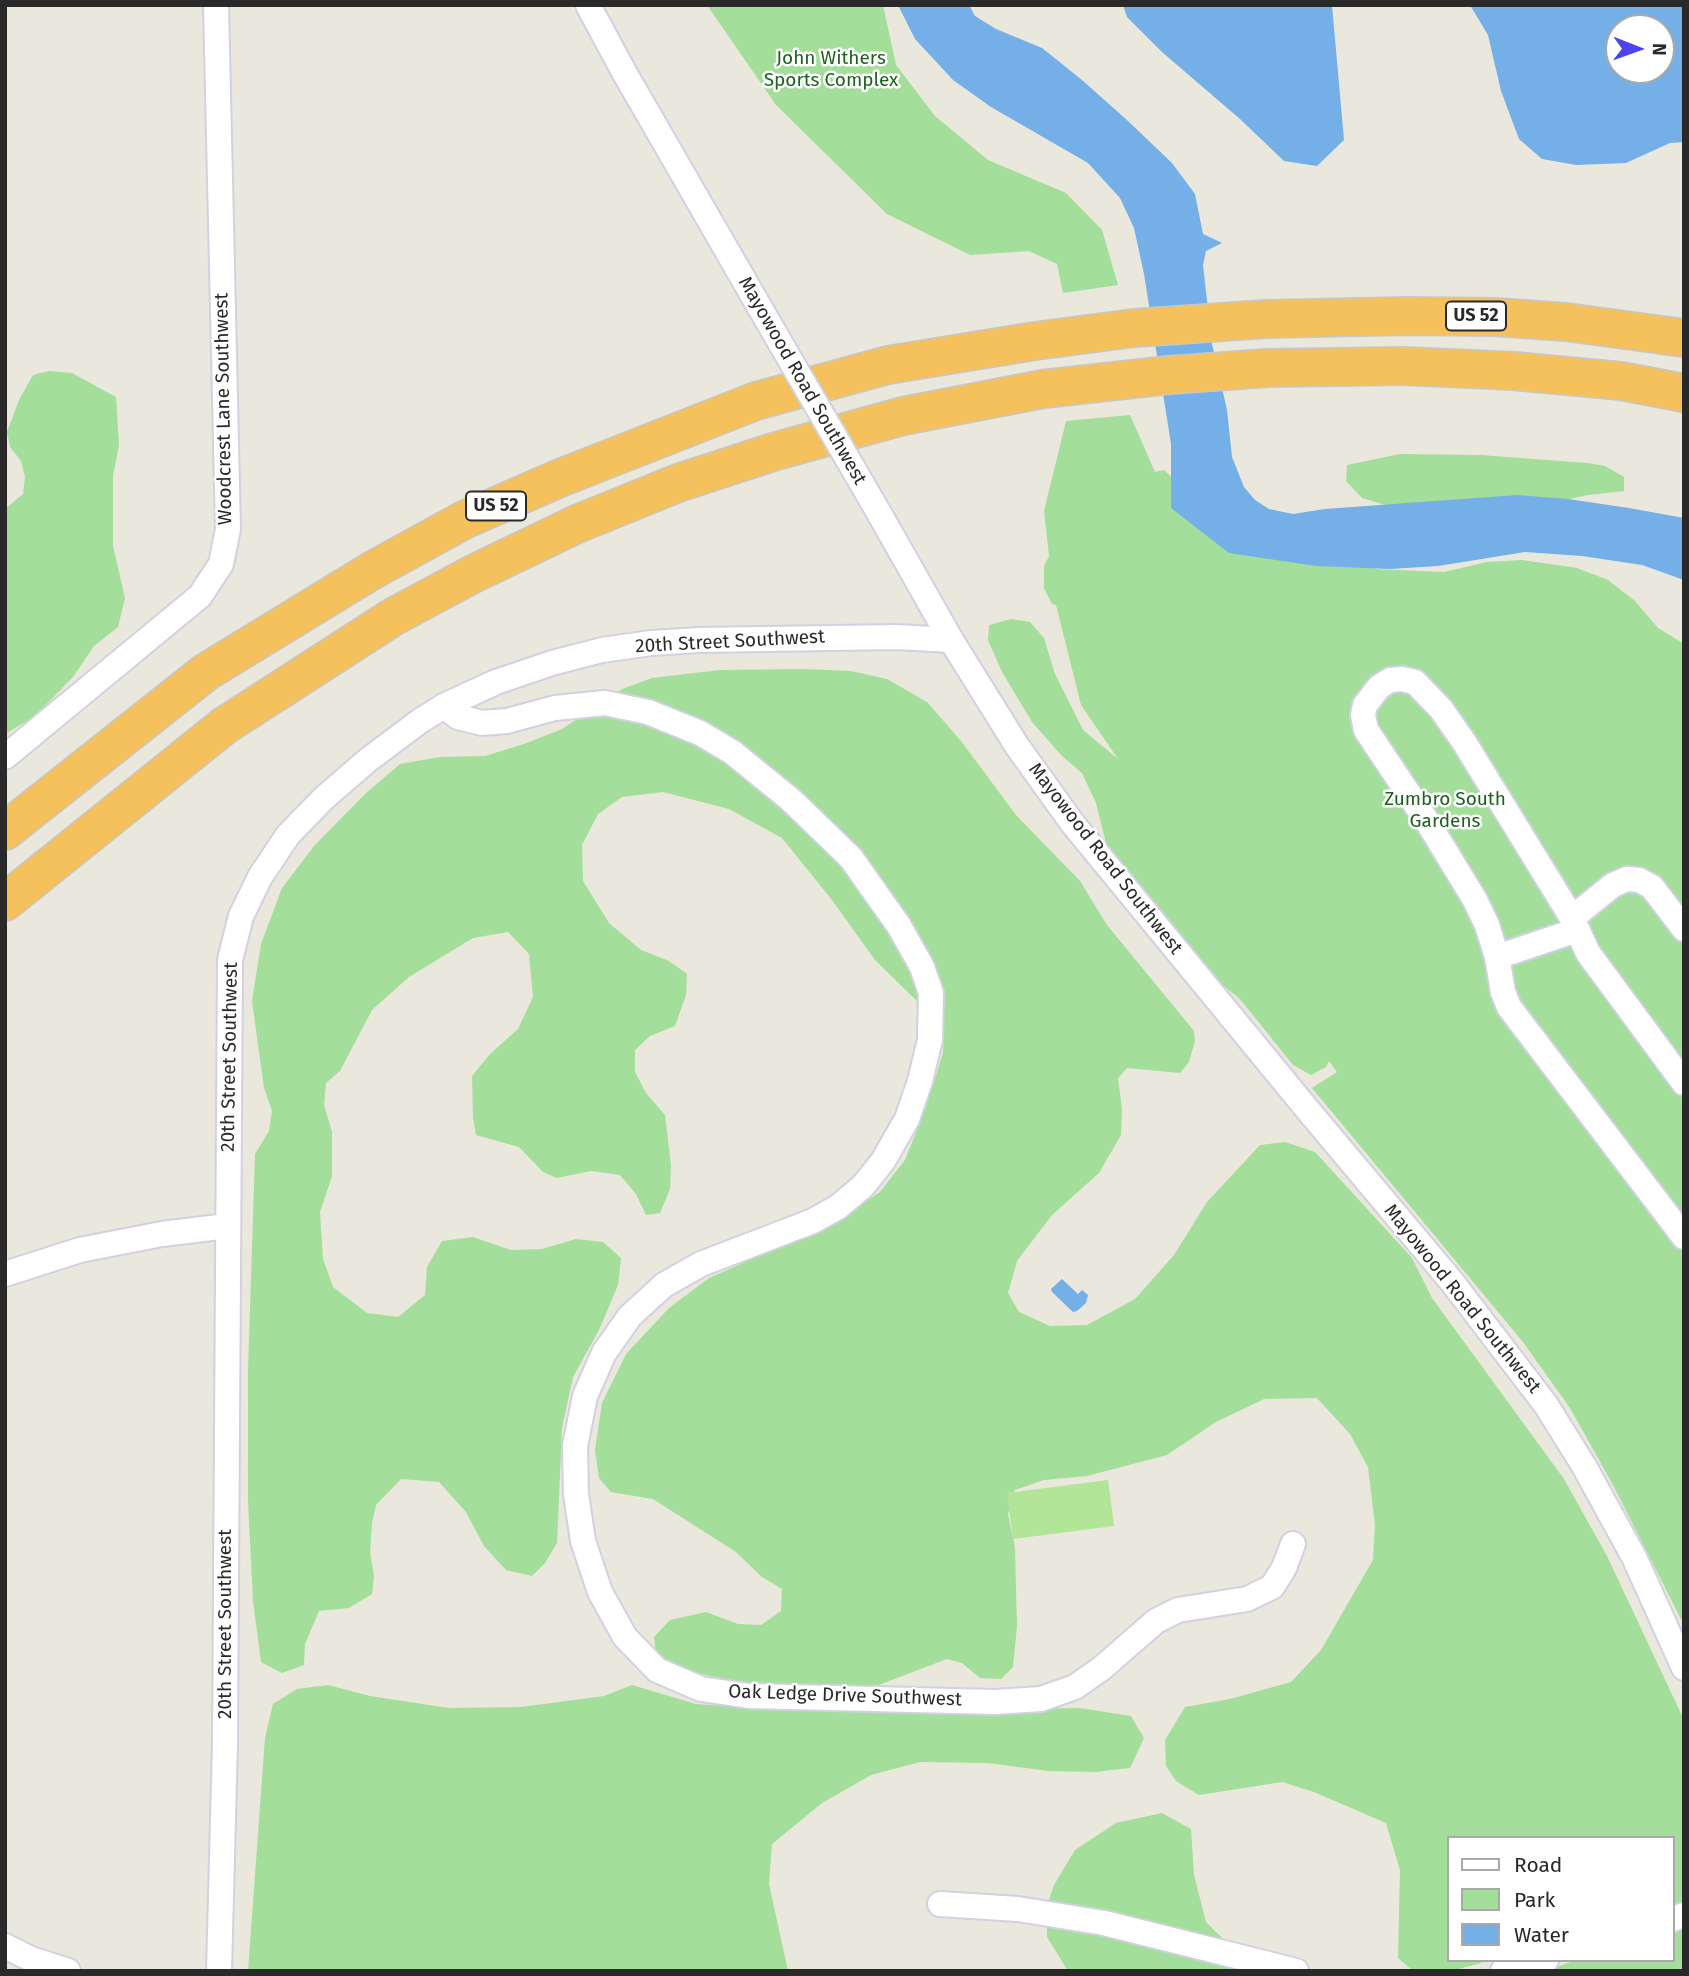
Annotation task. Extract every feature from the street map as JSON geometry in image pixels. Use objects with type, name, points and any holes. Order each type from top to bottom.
[{"type":"highway","name":"US 52","points":[[5,831],[206,672],[373,570],[464,520],[560,478],[756,401],[888,365],[1035,341],[1134,328],[1266,318],[1495,317],[1566,321],[1684,338]]},
{"type":"highway","points":[[1566,321],[1684,327]]},
{"type":"highway","name":"US 52","points":[[5,902],[224,726],[393,617],[472,574],[577,524],[678,482],[774,452],[903,416],[1043,389],[1169,375],[1268,368],[1404,366],[1514,371],[1621,381],[1684,393]]},
{"type":"street","name":"Woodcrest Lane Southwest","points":[[5,757],[200,596],[221,564],[228,529],[216,5]]},
{"type":"street","name":"Mayowood Road Southwest","points":[[588,5],[951,640],[1017,746],[1073,824],[1452,1282],[1546,1405],[1584,1466],[1635,1559],[1681,1654]]},
{"type":"street","name":"20th Street Southwest","points":[[219,1971],[225,1743],[230,960],[241,916],[260,877],[289,835],[324,798],[368,760],[444,706],[496,682],[602,650],[651,643],[897,637],[951,640]]},
{"type":"street","points":[[1684,1083],[1588,953],[1575,924],[1441,709],[1415,682],[1390,680],[1371,695],[1366,705],[1363,715],[1366,730],[1475,900],[1487,925],[1509,1007],[1684,1237]]},
{"type":"street","name":"Oak Ledge Drive Southwest","points":[[444,706],[458,717],[482,723],[507,721],[555,708],[605,703],[648,712],[701,733],[732,752],[791,800],[851,858],[899,926],[922,967],[930,993],[930,1040],[907,1119],[883,1161],[863,1186],[838,1207],[813,1221],[701,1264],[664,1284],[630,1316],[604,1353],[585,1396],[575,1446],[576,1494],[583,1541],[600,1592],[625,1637],[657,1670],[701,1689],[749,1696],[995,1702],[1041,1699],[1074,1687],[1102,1668],[1156,1621],[1178,1610],[1247,1599],[1272,1587],[1284,1568],[1293,1544]]},
{"type":"street","points":[[1497,957],[1575,924],[1613,885],[1627,879],[1639,880],[1652,887],[1684,929]]},
{"type":"street","points":[[5,1274],[80,1250],[162,1234],[227,1226]]},
{"type":"street","points":[[940,1904],[1018,1909],[1104,1923],[1296,1971]]},
{"type":"street","points":[[5,1946],[31,1959],[68,1971]]},
{"type":"street","points":[[1503,1971],[1538,1962]]},
{"type":"green space","name":"John Withers Sports Complex","points":[[707,5],[883,5],[896,65],[935,116],[988,160],[1066,193],[1102,230],[1118,285],[1063,293],[1057,264],[1029,251],[970,255],[887,214],[776,105]]},
{"type":"green space","points":[[49,371],[72,373],[116,397],[119,445],[113,476],[113,546],[125,598],[118,627],[94,646],[73,677],[35,716],[5,734],[5,509],[23,494],[25,477],[21,461],[10,447],[7,432],[19,400],[33,375]]},
{"type":"green space","name":"Zumbro South Gardens","points":[[1130,415],[1155,472],[1164,470],[1186,491],[1376,569],[1444,572],[1487,562],[1522,560],[1577,568],[1608,580],[1635,601],[1658,628],[1684,644],[1684,1625],[1613,1485],[1570,1408],[1523,1342],[1312,1088],[1337,1072],[1329,1061],[1326,1067],[1311,1075],[1293,1065],[1240,999],[1211,976],[1108,851],[1096,803],[1082,773],[1062,756],[1032,722],[1002,672],[988,640],[989,625],[1011,619],[1030,622],[1044,638],[1055,674],[1083,730],[1118,759],[1081,705],[1056,605],[1052,604],[1044,588],[1044,566],[1049,556],[1044,511],[1066,421]]},
{"type":"green space","points":[[1400,454],[1481,455],[1587,463],[1605,466],[1624,477],[1624,491],[1588,495],[1542,505],[1402,510],[1362,498],[1346,481],[1347,465]]},
{"type":"green space","points":[[720,670],[851,671],[887,679],[927,702],[961,741],[1016,815],[1080,881],[1107,925],[1194,1031],[1195,1041],[1189,1062],[1180,1073],[1127,1068],[1118,1078],[1122,1109],[1121,1135],[1099,1173],[1052,1215],[1017,1261],[1008,1293],[1019,1312],[1050,1326],[1087,1325],[1135,1299],[1174,1255],[1207,1202],[1260,1145],[1285,1142],[1315,1152],[1412,1258],[1432,1298],[1564,1479],[1607,1556],[1684,1720],[1684,1905],[1675,1907],[1675,1836],[1448,1836],[1448,1962],[1481,1963],[1459,1969],[1412,1970],[1398,1958],[1400,1870],[1386,1823],[1314,1792],[1282,1782],[1199,1795],[1176,1781],[1166,1766],[1165,1740],[1185,1707],[1230,1699],[1291,1682],[1321,1650],[1373,1560],[1375,1525],[1368,1467],[1350,1434],[1317,1398],[1264,1399],[1216,1422],[1167,1455],[1087,1476],[1044,1480],[1015,1490],[1008,1514],[1015,1548],[1017,1626],[1013,1667],[1001,1679],[980,1678],[962,1663],[947,1659],[876,1686],[764,1687],[682,1670],[656,1655],[654,1637],[670,1620],[706,1612],[738,1624],[761,1625],[781,1611],[782,1589],[762,1577],[736,1552],[653,1499],[611,1492],[599,1478],[595,1450],[602,1403],[626,1354],[669,1308],[709,1278],[836,1222],[880,1192],[905,1160],[943,1053],[944,1031],[875,960],[832,900],[782,838],[729,809],[663,792],[622,797],[598,814],[582,845],[583,881],[609,923],[641,950],[669,961],[687,974],[686,995],[675,1026],[650,1036],[635,1050],[635,1072],[646,1093],[665,1115],[671,1165],[670,1189],[660,1213],[646,1215],[636,1194],[620,1175],[591,1171],[557,1178],[543,1172],[519,1147],[476,1135],[472,1076],[490,1054],[518,1029],[533,997],[529,954],[508,932],[473,938],[409,977],[372,1010],[340,1071],[326,1083],[324,1105],[332,1132],[332,1176],[320,1212],[323,1259],[333,1287],[367,1313],[398,1317],[425,1295],[427,1267],[442,1241],[473,1237],[511,1250],[542,1249],[576,1239],[603,1242],[621,1258],[618,1285],[599,1330],[573,1377],[562,1428],[557,1543],[545,1563],[532,1576],[506,1570],[484,1546],[466,1512],[439,1482],[401,1479],[376,1505],[370,1552],[374,1576],[372,1594],[349,1608],[319,1611],[305,1644],[304,1665],[282,1673],[261,1662],[253,1601],[248,1501],[248,1371],[255,1154],[269,1131],[272,1111],[264,1088],[252,1001],[261,944],[282,888],[314,846],[365,794],[400,764],[440,757],[485,756],[562,729],[622,689],[652,678]]},
{"type":"green space","points":[[1108,1480],[1114,1526],[1013,1539],[1007,1493]]},
{"type":"green space","points":[[328,1685],[370,1696],[449,1708],[521,1707],[604,1696],[632,1685],[696,1704],[772,1709],[867,1712],[1079,1708],[1131,1716],[1144,1738],[1130,1768],[1095,1772],[1048,1771],[988,1763],[920,1762],[871,1775],[822,1803],[772,1844],[769,1884],[788,1971],[248,1971],[265,1738],[273,1704],[297,1689]]},
{"type":"green space","points":[[1162,1813],[1191,1829],[1194,1875],[1206,1922],[1253,1969],[1261,1971],[1068,1971],[1047,1937],[1047,1906],[1054,1885],[1075,1850],[1116,1823]]},
{"type":"green space","points":[[1684,1926],[1684,1971],[1544,1971],[1571,1962],[1675,1962],[1675,1928]]},
{"type":"water","points":[[898,5],[969,5],[975,16],[996,29],[1042,48],[1128,121],[1172,163],[1195,194],[1203,234],[1222,243],[1206,251],[1203,265],[1212,344],[1227,410],[1232,457],[1244,487],[1255,500],[1269,509],[1293,514],[1325,509],[1517,495],[1568,499],[1684,518],[1684,580],[1642,565],[1582,556],[1525,552],[1438,566],[1390,569],[1316,566],[1229,553],[1171,508],[1171,444],[1144,274],[1134,228],[1120,198],[1088,163],[991,107],[953,80],[915,39]]},
{"type":"water","points":[[1123,5],[1332,5],[1344,140],[1317,166],[1284,161],[1162,52],[1127,17]]},
{"type":"water","points":[[1470,5],[1684,5],[1684,142],[1670,143],[1626,163],[1576,165],[1542,159],[1519,139],[1501,91],[1488,35]]},
{"type":"water","points":[[1062,1279],[1078,1294],[1082,1290],[1088,1295],[1086,1303],[1077,1311],[1073,1312],[1052,1292],[1051,1289]]}]
